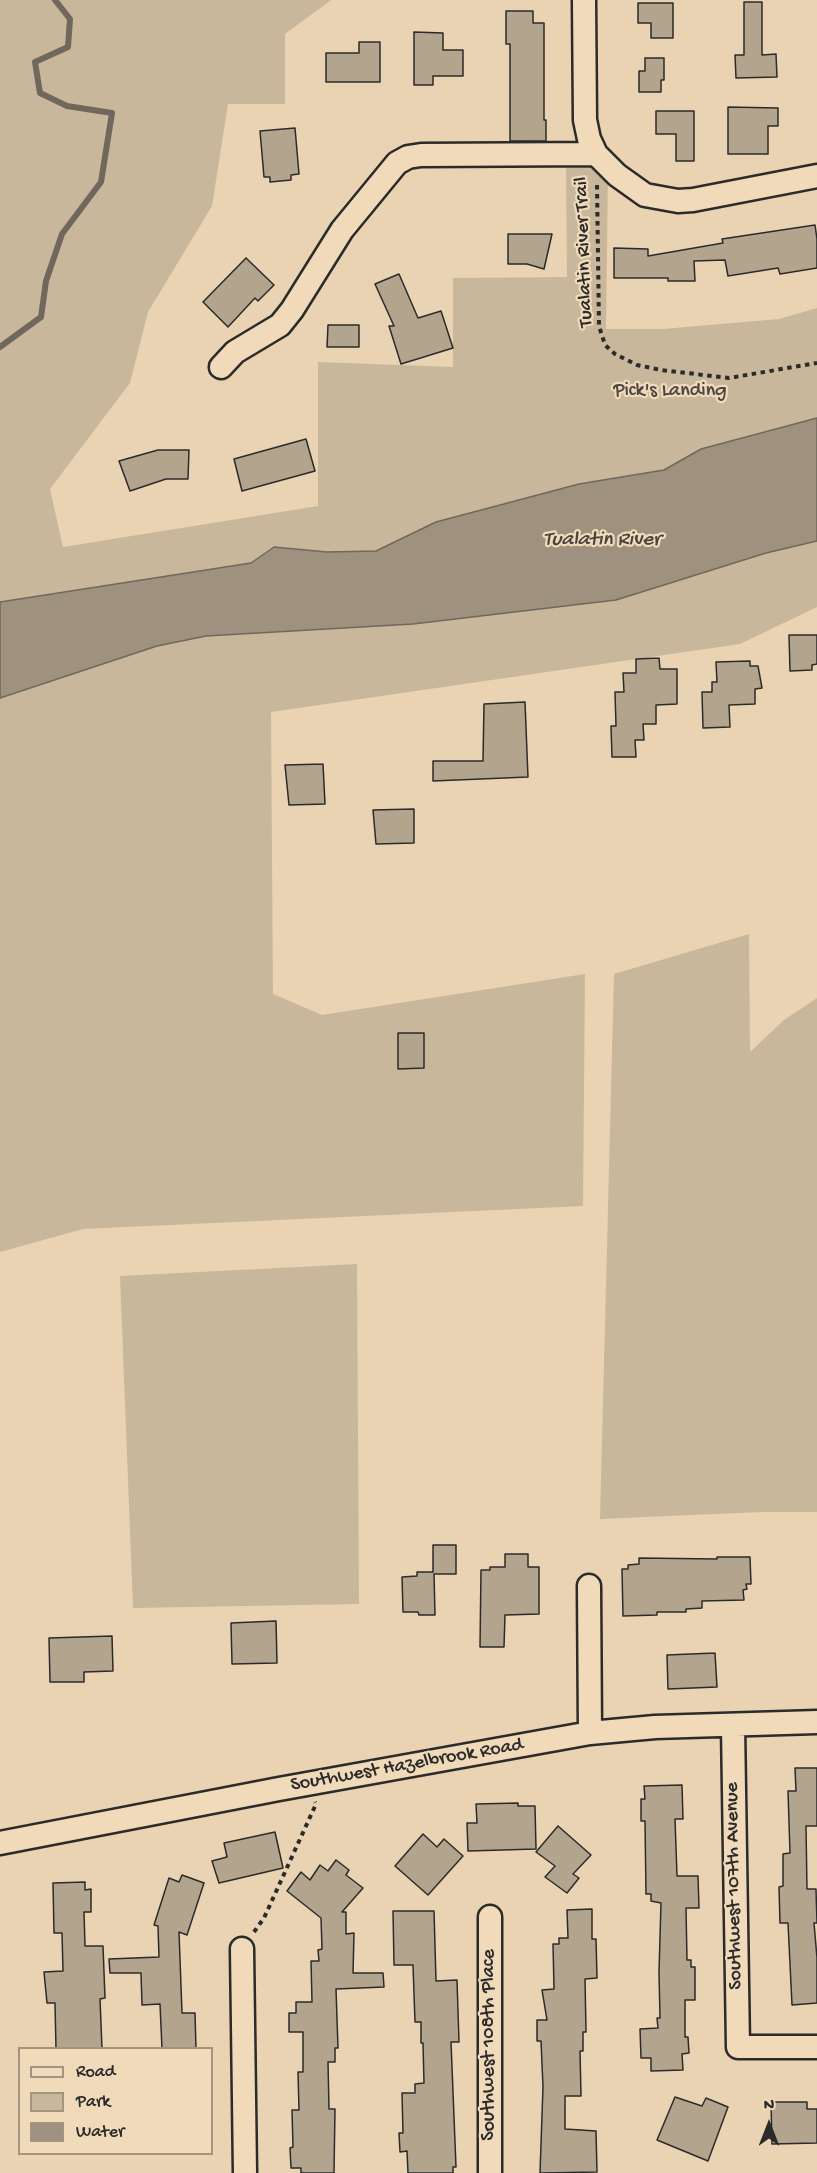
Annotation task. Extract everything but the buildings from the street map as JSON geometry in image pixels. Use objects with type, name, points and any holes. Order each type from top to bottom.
[{"type":"street","points":[[584,0],[585,120],[596,154],[617,175],[645,195],[678,201],[817,176]]},
{"type":"street","points":[[221,367],[236,352],[280,325],[292,310],[342,230],[397,163],[408,157],[421,155],[596,154]]},
{"type":"street","points":[[589,1586],[590,1733]]},
{"type":"street","name":"Southwest Hazelbrook Road","points":[[0,1844],[590,1733],[655,1727],[817,1722]]},
{"type":"street","name":"Southwest 107th Avenue","points":[[733,1726],[738,2047],[817,2047]]},
{"type":"street","name":"Southwest 108th Place","points":[[490,1917],[490,2173]]},
{"type":"street","points":[[242,1948],[245,2173]]},
{"type":"path","name":"Tualatin River Trail","points":[[596,154],[599,326],[605,345],[615,354],[637,365],[729,378],[817,363]]},
{"type":"path","points":[[242,1948],[264,1918],[316,1804],[310,1784]]},
{"type":"green space","name":"Pick's Landing","points":[[0,0],[331,0],[285,34],[285,104],[228,104],[212,206],[148,312],[130,383],[50,489],[63,547],[318,506],[318,362],[453,367],[453,278],[567,277],[566,168],[608,168],[606,329],[663,329],[779,319],[817,308],[817,418],[701,449],[664,470],[579,484],[436,522],[376,551],[327,552],[274,547],[251,563],[0,602]]},
{"type":"green space","points":[[817,541],[817,607],[740,644],[271,712],[273,994],[322,1015],[585,974],[583,1206],[83,1229],[0,1252],[0,698],[157,646],[206,636],[413,624],[616,600],[766,553]]},
{"type":"green space","points":[[749,934],[750,1052],[784,1020],[817,998],[817,1512],[600,1519],[614,974]]},
{"type":"green space","points":[[357,1264],[359,1604],[133,1608],[120,1276]]},
{"type":"water","name":"Tualatin River","points":[[817,418],[817,541],[766,553],[616,600],[413,624],[206,636],[157,646],[0,698],[0,602],[251,563],[274,547],[327,552],[376,551],[436,522],[579,484],[664,470],[701,449]]},
{"type":"waterway","points":[[0,347],[41,317],[46,281],[62,234],[101,182],[112,113],[67,106],[40,93],[35,62],[68,47],[70,19],[55,0]]}]
